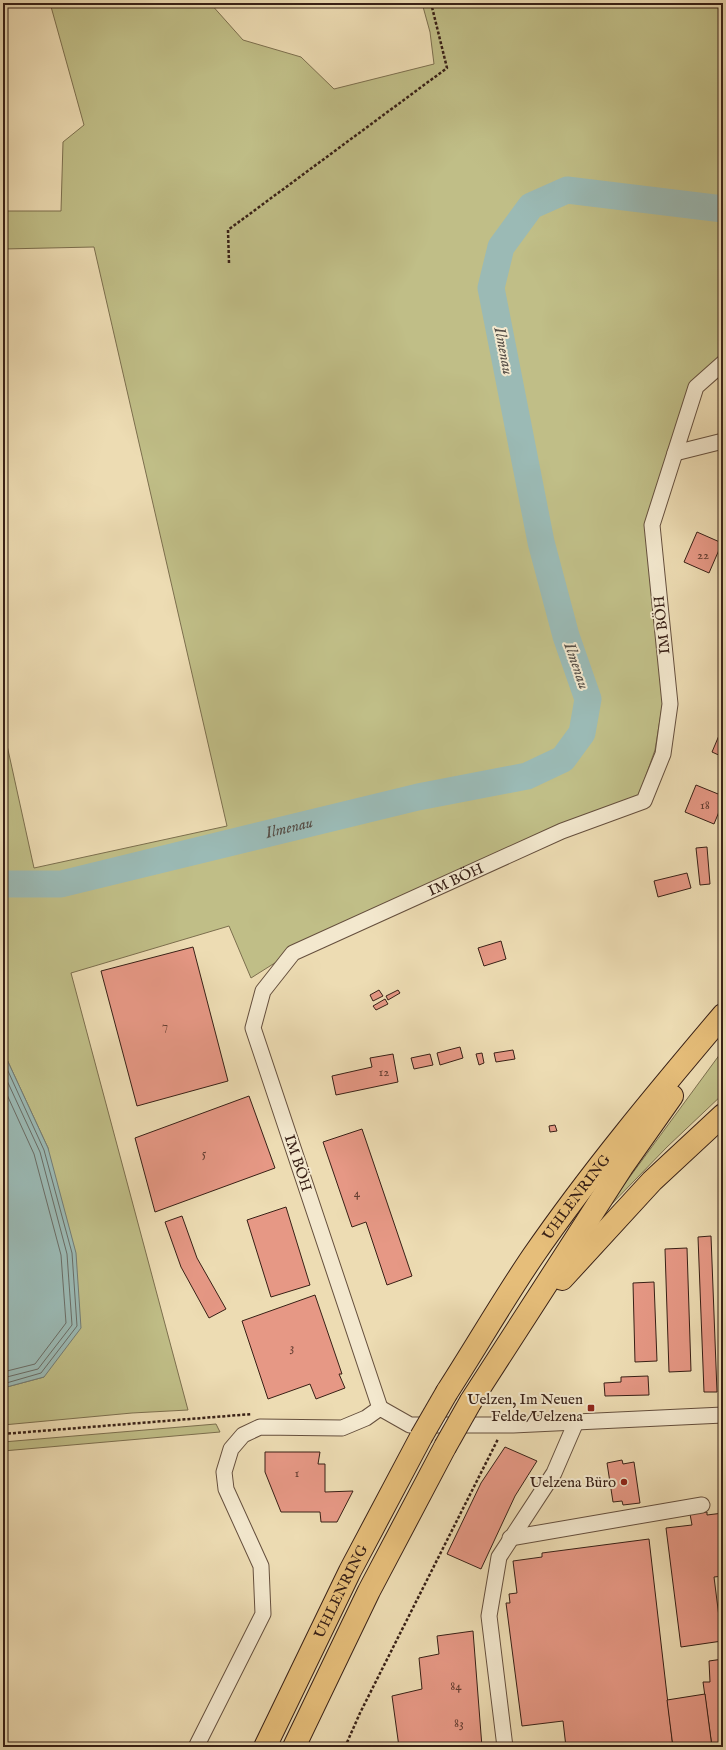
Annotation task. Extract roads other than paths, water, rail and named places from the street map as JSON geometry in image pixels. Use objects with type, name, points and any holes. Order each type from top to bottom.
[{"type":"highway","name":"UHLENRING","points":[[265,1747],[350,1571],[421,1437],[447,1392],[533,1256],[587,1182],[653,1098],[723,1015]]},
{"type":"highway","points":[[493,1364],[622,1167],[723,1024]]},
{"type":"highway","points":[[493,1364],[570,1269],[652,1181],[723,1115]]},
{"type":"highway","name":"UHLENRING","points":[[294,1747],[369,1591],[445,1447],[493,1364]]},
{"type":"street","name":"IM BÖH","points":[[385,1411],[253,1028],[263,991],[293,953],[562,832],[644,801],[662,754],[670,704],[652,525],[696,387],[723,363]]},
{"type":"street","points":[[675,453],[723,441]]},
{"type":"street","points":[[196,1747],[263,1614],[261,1566],[226,1489],[224,1472],[231,1449],[243,1434],[260,1427],[342,1428],[385,1411],[410,1425],[513,1425],[723,1415]]},
{"type":"street","points":[[505,1747],[489,1616],[499,1557],[510,1538],[554,1473],[576,1422]]},
{"type":"street","points":[[510,1538],[702,1505]]},
{"type":"water","points":[[3,1051],[48,1148],[76,1253],[81,1328],[44,1377],[3,1388]]},
{"type":"waterway","name":"Ilmenau","points":[[3,884],[61,884],[418,797],[527,776],[563,759],[582,733],[588,699],[566,636],[541,542],[491,288],[501,247],[531,206],[567,190],[723,209]]},
{"type":"place","name":"Uelzen, Im Neuen Felde/Uelzena","points":[[591,1408]]},
{"type":"place","name":"Uelzena Büro","points":[[624,1482]]}]
